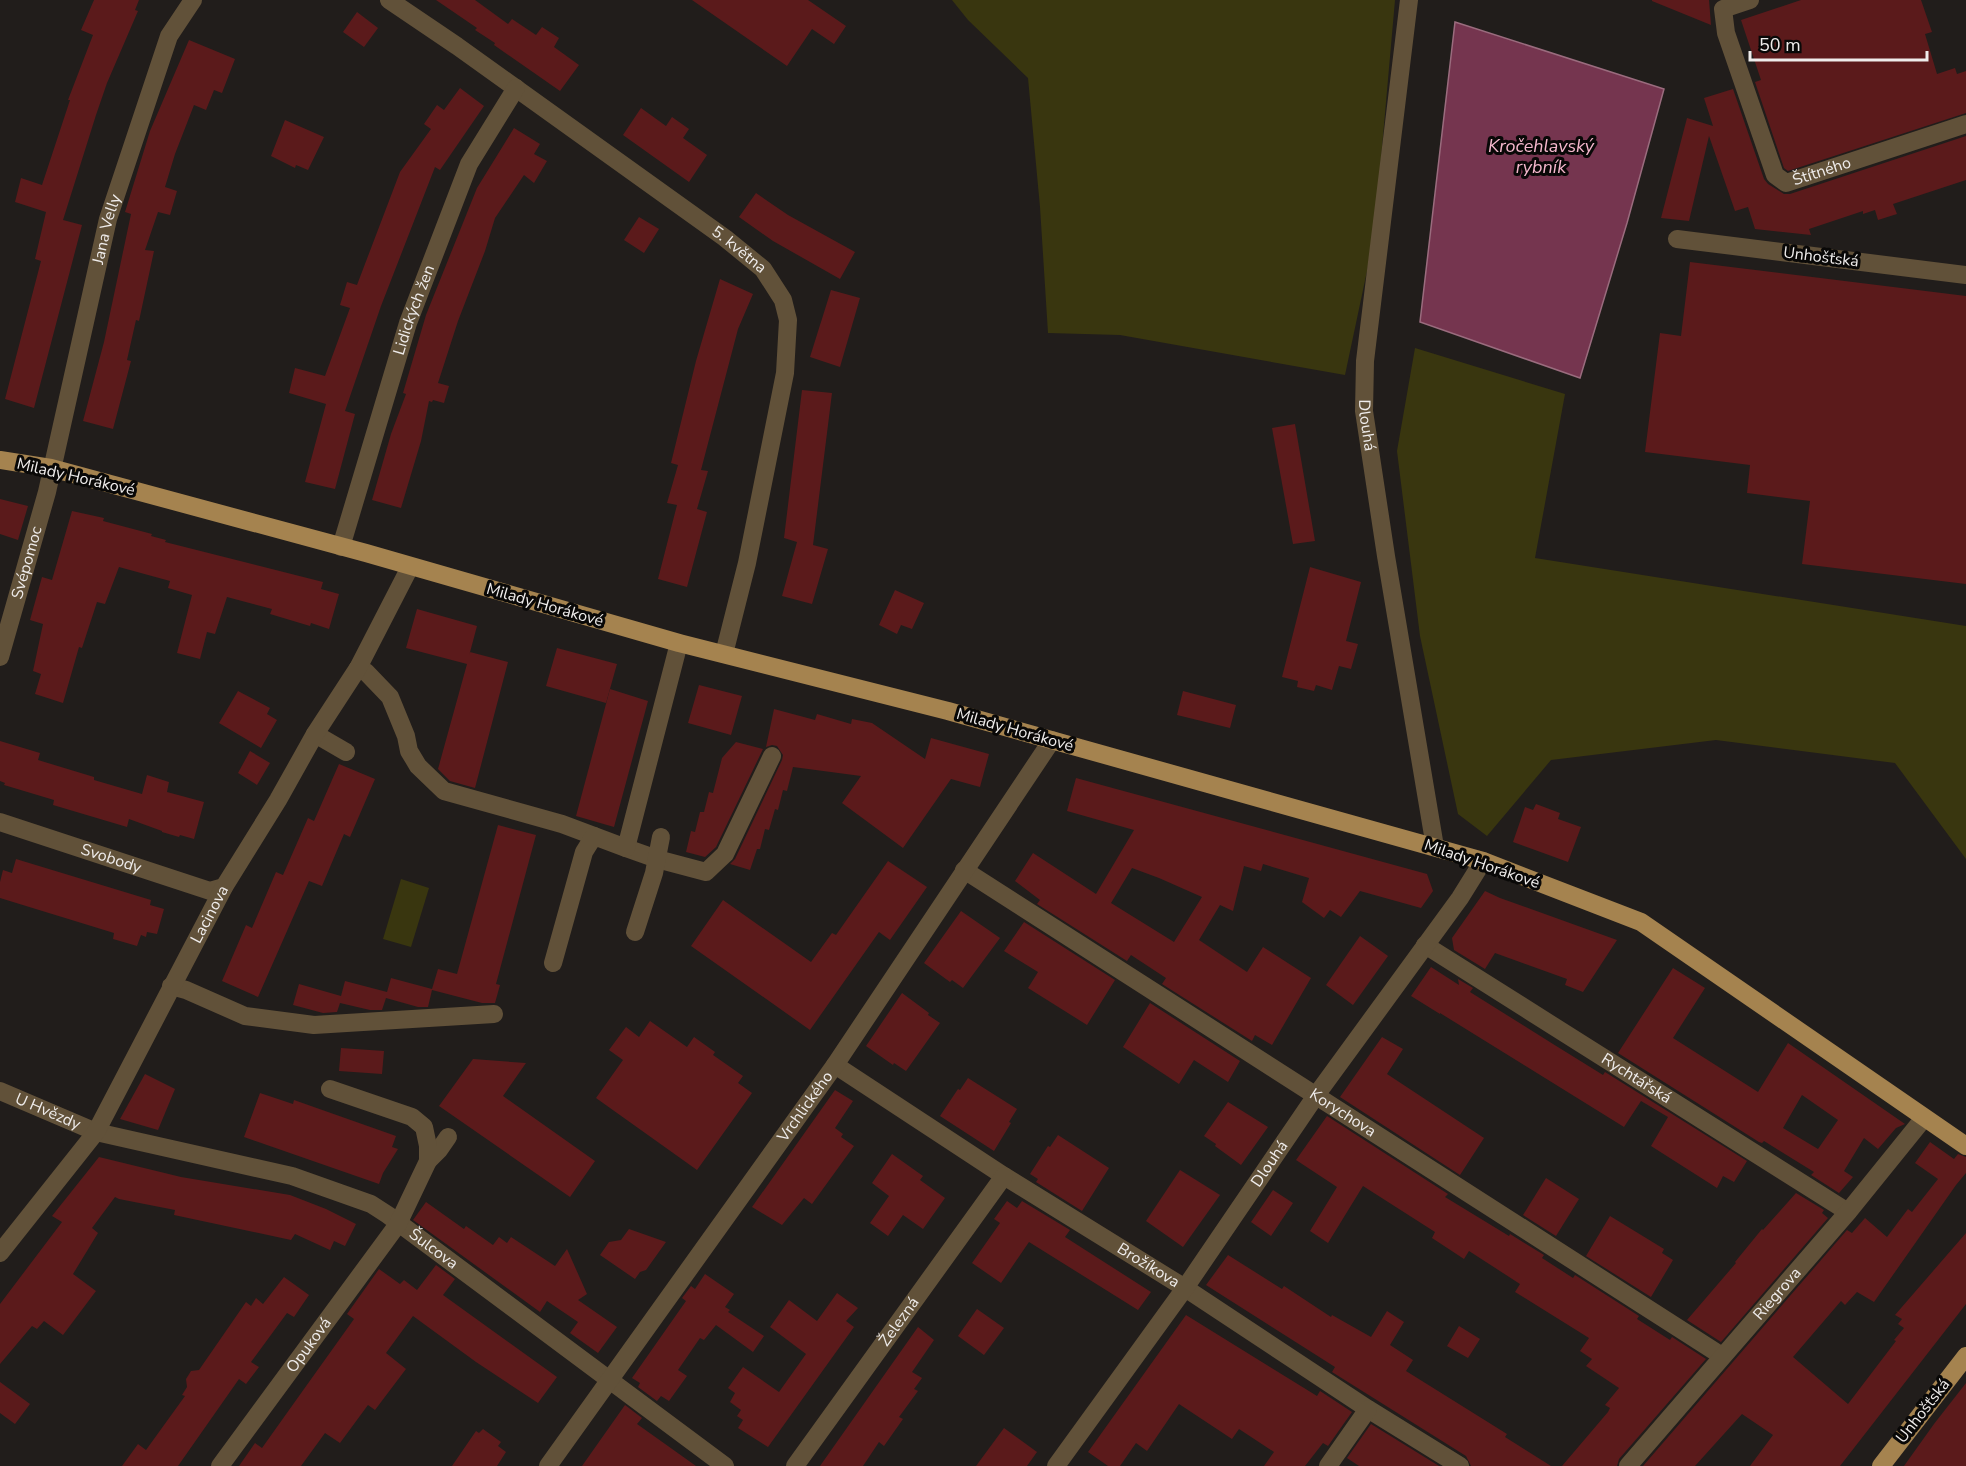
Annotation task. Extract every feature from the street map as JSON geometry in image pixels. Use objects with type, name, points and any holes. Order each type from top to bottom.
[{"type":"main road","name":"Milady Horákové","points":[[0,460],[51,468],[679,643],[948,711],[1483,861],[1641,922],[1966,1146]]},
{"type":"main road","name":"Unhošťská","points":[[1881,1466],[1966,1356]]},
{"type":"street","name":"Jana Velly","points":[[51,468],[108,219],[169,36],[193,0]]},
{"type":"street","name":"5. května","points":[[389,0],[725,238],[763,269],[783,300],[788,320],[785,373],[747,563],[724,654]]},
{"type":"street","name":"Dlouhá","points":[[1409,0],[1365,361],[1364,411],[1434,847]]},
{"type":"street","name":"Štítného","points":[[1749,0],[1723,9],[1726,33],[1775,175],[1786,183],[1966,124]]},
{"type":"street","name":"Lidických žen","points":[[341,547],[408,323],[470,164],[516,88]]},
{"type":"street","name":"Unhošťská","points":[[1677,239],[1966,275]]},
{"type":"street","name":"Svépomoc","points":[[0,657],[47,492],[51,468]]},
{"type":"street","name":"Lacinova","points":[[0,1253],[96,1132],[224,887],[278,800],[315,734],[358,668],[410,567]]},
{"type":"street","points":[[626,848],[679,643]]},
{"type":"street","points":[[358,668],[366,672],[390,698],[406,736],[409,751],[418,766],[444,791],[562,824],[657,859],[706,872],[725,854],[772,756]]},
{"type":"street","points":[[315,734],[346,752]]},
{"type":"street","name":"Vrchlického","points":[[548,1466],[835,1065],[1052,740]]},
{"type":"street","name":"Svobody","points":[[0,822],[210,891],[224,887]]},
{"type":"street","points":[[553,963],[584,852],[594,836]]},
{"type":"street","points":[[636,932],[661,837]]},
{"type":"street","name":"Dlouhá","points":[[1056,1466],[1185,1288],[1317,1094],[1460,898],[1483,861]]},
{"type":"street","name":"Korychova","points":[[964,870],[1317,1094],[1722,1356]]},
{"type":"street","name":"Rychtářská","points":[[1425,945],[1848,1212]]},
{"type":"street","points":[[171,986],[186,990],[245,1016],[314,1025],[494,1014]]},
{"type":"street","name":"Brožíkova","points":[[835,1065],[1004,1176],[1185,1288],[1368,1409],[1460,1466]]},
{"type":"street","points":[[330,1089],[412,1117],[424,1127],[428,1161]]},
{"type":"street","name":"U Hvězdy","points":[[0,1091],[96,1132]]},
{"type":"street","name":"Riegrova","points":[[1628,1466],[1848,1212],[1924,1118]]},
{"type":"street","name":"Šulcova","points":[[96,1132],[292,1176],[371,1204],[725,1466]]},
{"type":"street","name":"Opuková","points":[[220,1466],[398,1224],[428,1161],[448,1137]]},
{"type":"street","name":"Železná","points":[[795,1466],[1004,1176]]},
{"type":"street","points":[[1328,1466],[1368,1409]]},
{"type":"shaded area","points":[[952,0],[1395,0],[1374,238],[1345,375],[1120,335],[1048,333],[1040,207],[1028,78],[968,20]]},
{"type":"shaded area","points":[[1415,348],[1565,394],[1535,558],[1966,626],[1966,859],[1895,763],[1716,740],[1551,760],[1487,836],[1458,814],[1420,636],[1397,451]]},
{"type":"shaded area","points":[[401,879],[429,888],[411,947],[383,939]]},
{"type":"water","name":"Kročehlavský rybník","points":[[1455,22],[1664,89],[1627,223],[1580,378],[1420,322]]},
{"type":"building","points":[[94,0],[139,0],[135,10],[138,11],[107,83],[63,220],[82,225],[34,408],[5,399],[41,261],[35,259],[46,212],[15,202],[21,178],[42,185],[70,100],[68,100],[93,35],[81,30]]},
{"type":"building","points":[[436,0],[475,0],[508,24],[512,19],[536,35],[542,27],[559,38],[554,47],[579,65],[560,91],[494,45],[495,43],[475,30],[477,28]]},
{"type":"building","points":[[692,0],[808,0],[846,26],[834,44],[812,29],[787,66]]},
{"type":"building","points":[[1709,0],[1711,25],[1652,1]]},
{"type":"building","points":[[1801,0],[1921,0],[1932,32],[1925,34],[1937,74],[1955,68],[1957,74],[1966,71],[1966,113],[1788,171],[1784,168],[1755,82],[1761,80],[1741,20]]},
{"type":"building","points":[[357,12],[378,28],[364,47],[343,32]]},
{"type":"building","points":[[189,40],[235,59],[222,93],[214,90],[206,110],[194,105],[175,154],[165,187],[177,191],[170,215],[158,212],[145,250],[154,251],[139,321],[136,320],[127,360],[131,361],[113,429],[83,421],[104,342],[131,214],[125,212],[150,131]]},
{"type":"building","points":[[460,88],[484,106],[440,170],[435,167],[381,306],[345,411],[355,414],[335,489],[305,482],[326,404],[289,393],[295,368],[325,376],[350,308],[340,305],[347,282],[357,285],[400,172],[431,129],[424,124],[437,105],[444,110]]},
{"type":"building","points":[[1733,89],[1764,179],[1784,194],[1790,194],[1966,136],[1966,180],[1893,204],[1897,214],[1878,220],[1875,210],[1863,214],[1863,211],[1809,229],[1811,235],[1755,229],[1748,207],[1735,211],[1709,136],[1689,221],[1661,218],[1687,118],[1713,126],[1704,98]]},
{"type":"building","points":[[641,108],[666,126],[672,117],[689,129],[683,138],[707,155],[689,182],[623,135]]},
{"type":"building","points":[[285,120],[324,137],[308,170],[296,165],[295,168],[271,156]]},
{"type":"building","points":[[514,128],[540,144],[534,154],[547,161],[534,183],[524,175],[495,218],[438,383],[449,386],[444,403],[429,401],[421,441],[401,508],[372,500],[391,434],[406,394],[403,393],[426,315],[477,188]]},
{"type":"building","points":[[756,193],[788,215],[855,252],[840,279],[773,241],[739,217]]},
{"type":"building","points":[[639,217],[659,229],[644,253],[624,240]]},
{"type":"building","points":[[1690,262],[1966,296],[1966,584],[1802,564],[1810,501],[1747,493],[1750,465],[1645,452],[1660,333],[1681,336]]},
{"type":"building","points":[[720,279],[753,294],[738,329],[701,470],[708,471],[697,509],[707,512],[687,587],[658,579],[677,505],[667,503],[678,465],[671,463],[696,361]]},
{"type":"building","points":[[831,290],[860,298],[840,367],[810,357]]},
{"type":"building","points":[[802,390],[832,393],[813,545],[828,549],[812,604],[782,596],[797,542],[784,538]]},
{"type":"building","points":[[1295,424],[1315,541],[1293,544],[1272,428]]},
{"type":"building","points":[[0,499],[28,506],[18,540],[0,534]]},
{"type":"building","points":[[72,511],[104,518],[103,521],[152,534],[151,536],[166,540],[165,542],[323,582],[321,589],[339,594],[329,629],[270,614],[272,609],[227,597],[215,634],[207,632],[200,659],[177,653],[192,595],[168,588],[170,581],[119,567],[105,604],[97,602],[82,648],[79,647],[63,703],[35,694],[41,674],[33,671],[43,624],[30,620],[42,577],[52,580]]},
{"type":"building","points":[[1310,567],[1361,582],[1346,641],[1358,644],[1351,669],[1339,666],[1332,690],[1316,685],[1314,691],[1297,687],[1298,681],[1282,677]]},
{"type":"building","points":[[895,590],[924,603],[912,629],[901,625],[897,634],[879,625]]},
{"type":"building","points":[[417,609],[477,626],[470,652],[508,662],[475,788],[450,781],[438,769],[467,664],[406,648]]},
{"type":"building","points":[[557,648],[617,664],[606,703],[546,686]]},
{"type":"building","points":[[699,685],[742,696],[731,735],[688,723]]},
{"type":"building","points":[[610,689],[648,701],[614,827],[576,816]]},
{"type":"building","points":[[238,691],[270,708],[267,714],[277,720],[261,748],[219,723]]},
{"type":"building","points":[[1183,691],[1236,705],[1230,728],[1177,715]]},
{"type":"building","points":[[774,709],[815,720],[817,714],[851,724],[852,719],[872,723],[925,759],[931,738],[989,754],[980,787],[951,779],[903,848],[842,803],[861,776],[793,767],[787,791],[783,790],[778,810],[775,809],[769,830],[765,829],[760,849],[757,849],[750,870],[730,864],[735,859],[782,760],[783,755],[777,746],[766,747]]},
{"type":"building","points":[[0,741],[40,753],[38,760],[142,794],[147,775],[169,782],[167,792],[204,802],[194,839],[162,832],[129,819],[127,827],[53,805],[54,800],[4,785],[5,783],[0,781]]},
{"type":"building","points":[[736,742],[763,749],[716,847],[705,857],[686,852],[691,831],[695,832],[700,812],[704,812],[709,792],[713,793],[722,758]]},
{"type":"building","points":[[250,751],[270,763],[257,785],[238,773]]},
{"type":"building","points":[[339,764],[375,779],[350,837],[344,834],[322,886],[309,881],[258,997],[222,981],[246,925],[252,928],[276,872],[283,875],[308,818],[314,821]]},
{"type":"building","points":[[1076,778],[1427,874],[1433,891],[1421,908],[1360,891],[1341,917],[1330,910],[1324,918],[1302,902],[1309,878],[1263,864],[1261,871],[1244,866],[1233,911],[1220,905],[1199,940],[1247,972],[1263,947],[1311,978],[1272,1045],[1255,1035],[1252,1041],[1162,984],[1166,978],[1131,955],[1127,961],[1037,904],[1040,900],[1015,881],[1033,853],[1096,894],[1134,830],[1067,811]],"holes":[[[1132,868],[1202,897],[1174,942],[1111,903]]]},
{"type":"building","points":[[1536,804],[1560,813],[1558,819],[1581,827],[1568,862],[1513,842],[1525,807],[1533,810]]},
{"type":"building","points":[[498,825],[536,835],[496,984],[500,985],[495,1003],[482,1003],[432,990],[428,1007],[418,1007],[386,998],[382,1010],[370,1010],[340,1003],[337,1012],[323,1013],[293,1005],[299,984],[341,996],[345,981],[387,992],[391,978],[432,989],[438,969],[457,974]]},
{"type":"building","points":[[16,859],[151,900],[150,905],[164,909],[157,934],[147,932],[146,937],[141,935],[137,946],[113,939],[114,933],[0,898],[3,870],[12,873]]},
{"type":"building","points":[[888,861],[927,887],[890,940],[879,932],[810,1030],[691,946],[723,900],[811,962],[832,933],[836,935]]},
{"type":"building","points":[[1485,891],[1617,940],[1583,992],[1565,985],[1567,979],[1495,953],[1485,969],[1454,950],[1452,938]]},
{"type":"building","points":[[961,911],[1000,938],[963,988],[952,980],[950,982],[924,963]]},
{"type":"building","points":[[1024,922],[1115,980],[1087,1025],[1028,988],[1038,972],[1004,951]]},
{"type":"building","points":[[1360,936],[1388,956],[1353,1005],[1326,985]]},
{"type":"building","points":[[1431,967],[1459,985],[1458,979],[1473,988],[1470,992],[1603,1075],[1605,1072],[1747,1161],[1734,1182],[1723,1176],[1717,1188],[1651,1146],[1668,1117],[1641,1101],[1624,1127],[1411,996]]},
{"type":"building","points":[[1673,968],[1705,988],[1673,1038],[1758,1092],[1788,1043],[1905,1124],[1896,1128],[1878,1149],[1864,1138],[1844,1171],[1853,1177],[1839,1193],[1811,1175],[1814,1172],[1764,1141],[1759,1142],[1618,1053]],"holes":[[[1802,1095],[1838,1120],[1818,1149],[1783,1128]]]},
{"type":"building","points":[[902,993],[940,1023],[906,1071],[894,1063],[893,1065],[866,1046]]},
{"type":"building","points":[[1150,1003],[1240,1061],[1228,1082],[1194,1060],[1179,1084],[1123,1047]]},
{"type":"building","points":[[650,1021],[687,1047],[694,1037],[715,1052],[713,1055],[743,1076],[738,1083],[752,1093],[697,1170],[596,1098],[623,1060],[609,1050],[626,1027],[639,1037]]},
{"type":"building","points":[[1382,1037],[1403,1049],[1387,1074],[1484,1138],[1460,1175],[1340,1097]]},
{"type":"building","points":[[341,1048],[384,1051],[382,1074],[339,1071]]},
{"type":"building","points":[[473,1059],[526,1063],[503,1096],[595,1161],[570,1197],[439,1106]]},
{"type":"building","points":[[145,1074],[175,1089],[158,1130],[120,1119]]},
{"type":"building","points":[[968,1078],[1017,1109],[994,1151],[940,1116]]},
{"type":"building","points":[[835,1090],[853,1101],[835,1128],[843,1134],[841,1137],[854,1146],[812,1204],[804,1198],[782,1225],[752,1207]]},
{"type":"building","points":[[260,1093],[293,1104],[294,1100],[396,1136],[392,1147],[398,1149],[379,1184],[244,1137]]},
{"type":"building","points":[[1228,1102],[1268,1127],[1241,1165],[1204,1136]]},
{"type":"building","points":[[1327,1116],[1448,1194],[1445,1197],[1544,1255],[1542,1258],[1573,1278],[1575,1275],[1639,1316],[1637,1319],[1670,1340],[1672,1337],[1706,1359],[1619,1459],[1617,1466],[1562,1466],[1608,1412],[1610,1408],[1605,1405],[1619,1388],[1586,1366],[1592,1359],[1580,1351],[1589,1338],[1515,1292],[1520,1284],[1469,1251],[1464,1259],[1432,1238],[1435,1232],[1363,1186],[1328,1243],[1310,1231],[1337,1187],[1296,1160]]},
{"type":"building","points":[[1058,1135],[1109,1168],[1082,1211],[1036,1182],[1038,1179],[1030,1174]]},
{"type":"building","points":[[1930,1142],[1954,1159],[1958,1154],[1966,1157],[1966,1173],[1874,1302],[1857,1292],[1845,1305],[1841,1301],[1793,1357],[1848,1404],[1904,1328],[1898,1324],[1902,1319],[1895,1315],[1966,1233],[1966,1304],[1840,1466],[1750,1466],[1773,1435],[1742,1414],[1695,1466],[1643,1466],[1847,1230],[1852,1233],[1865,1218],[1887,1237],[1908,1209],[1912,1212],[1938,1179],[1915,1163]]},
{"type":"building","points":[[892,1154],[923,1176],[920,1180],[945,1198],[923,1229],[903,1215],[888,1236],[870,1223],[889,1196],[872,1183]]},
{"type":"building","points":[[99,1157],[181,1177],[290,1195],[356,1224],[345,1246],[334,1241],[330,1250],[295,1234],[291,1240],[174,1215],[175,1210],[115,1197],[92,1228],[98,1233],[73,1274],[96,1291],[63,1335],[44,1321],[37,1329],[32,1326],[0,1364],[0,1304],[62,1222],[52,1216]]},
{"type":"building","points":[[1180,1170],[1220,1195],[1183,1247],[1146,1221]]},
{"type":"building","points":[[1546,1178],[1579,1199],[1556,1236],[1523,1215]]},
{"type":"building","points":[[1273,1190],[1293,1203],[1271,1236],[1251,1222]]},
{"type":"building","points":[[1796,1193],[1824,1210],[1822,1213],[1828,1218],[1721,1342],[1687,1320],[1762,1229]]},
{"type":"building","points":[[1007,1201],[1017,1208],[1022,1201],[1070,1230],[1065,1237],[1151,1292],[1138,1310],[1029,1242],[1001,1283],[972,1263],[1000,1223],[994,1219]]},
{"type":"building","points":[[426,1202],[464,1229],[466,1226],[493,1245],[499,1237],[507,1243],[511,1237],[555,1266],[567,1249],[587,1294],[578,1300],[617,1327],[598,1353],[570,1333],[578,1322],[547,1301],[540,1312],[413,1220]]},
{"type":"building","points":[[1610,1216],[1664,1249],[1662,1253],[1673,1260],[1651,1297],[1586,1256]]},
{"type":"building","points":[[629,1229],[666,1242],[646,1270],[640,1272],[635,1279],[600,1255],[609,1242],[621,1240]]},
{"type":"building","points":[[1228,1255],[1282,1289],[1284,1286],[1331,1317],[1332,1315],[1371,1337],[1387,1311],[1404,1322],[1390,1345],[1413,1360],[1406,1371],[1507,1434],[1505,1437],[1551,1466],[1471,1466],[1466,1456],[1332,1372],[1335,1367],[1206,1285]]},
{"type":"building","points":[[436,1265],[455,1279],[443,1295],[557,1377],[538,1403],[413,1316],[386,1353],[406,1369],[375,1410],[368,1405],[340,1443],[325,1433],[301,1466],[239,1466],[255,1443],[262,1448],[354,1319],[347,1314],[379,1269],[400,1284],[404,1280],[417,1290]]},
{"type":"building","points":[[705,1274],[734,1294],[725,1307],[730,1310],[728,1312],[764,1336],[753,1352],[716,1325],[704,1340],[700,1338],[678,1370],[687,1376],[669,1401],[661,1396],[657,1401],[638,1387],[640,1383],[632,1378],[686,1301],[682,1298],[691,1286],[695,1289]]},
{"type":"building","points":[[284,1277],[309,1295],[294,1317],[287,1313],[251,1362],[259,1367],[246,1384],[239,1379],[178,1466],[122,1466],[138,1444],[146,1450],[185,1396],[182,1395],[187,1387],[186,1379],[191,1371],[199,1370],[246,1302],[251,1306],[256,1298],[263,1304]]},
{"type":"building","points":[[837,1293],[858,1308],[846,1321],[854,1327],[768,1447],[738,1428],[743,1420],[737,1416],[741,1410],[730,1402],[735,1393],[728,1388],[743,1367],[779,1392],[806,1354],[770,1327],[789,1300],[817,1321]]},
{"type":"building","points":[[977,1309],[1004,1328],[984,1355],[958,1336]]},
{"type":"building","points":[[1186,1315],[1317,1396],[1320,1391],[1352,1412],[1328,1446],[1323,1443],[1305,1466],[1264,1466],[1274,1452],[1239,1429],[1232,1439],[1179,1404],[1147,1451],[1136,1443],[1120,1466],[1108,1466],[1088,1452]]},
{"type":"building","points":[[1459,1326],[1480,1339],[1468,1358],[1447,1346]]},
{"type":"building","points":[[918,1327],[934,1340],[912,1372],[922,1378],[914,1389],[918,1391],[899,1417],[903,1419],[884,1446],[879,1442],[863,1466],[820,1466]]},
{"type":"building","points":[[0,1382],[30,1404],[15,1424],[0,1413]]},
{"type":"building","points":[[1966,1383],[1966,1466],[1904,1466],[1934,1424]]},
{"type":"building","points":[[625,1405],[642,1418],[637,1424],[696,1466],[582,1466]]},
{"type":"building","points":[[1371,1424],[1439,1466],[1359,1466],[1347,1458]]},
{"type":"building","points":[[1004,1428],[1037,1452],[1027,1466],[976,1466]]},
{"type":"building","points":[[483,1429],[501,1442],[498,1446],[506,1452],[497,1466],[452,1466],[476,1431],[479,1433]]}]
